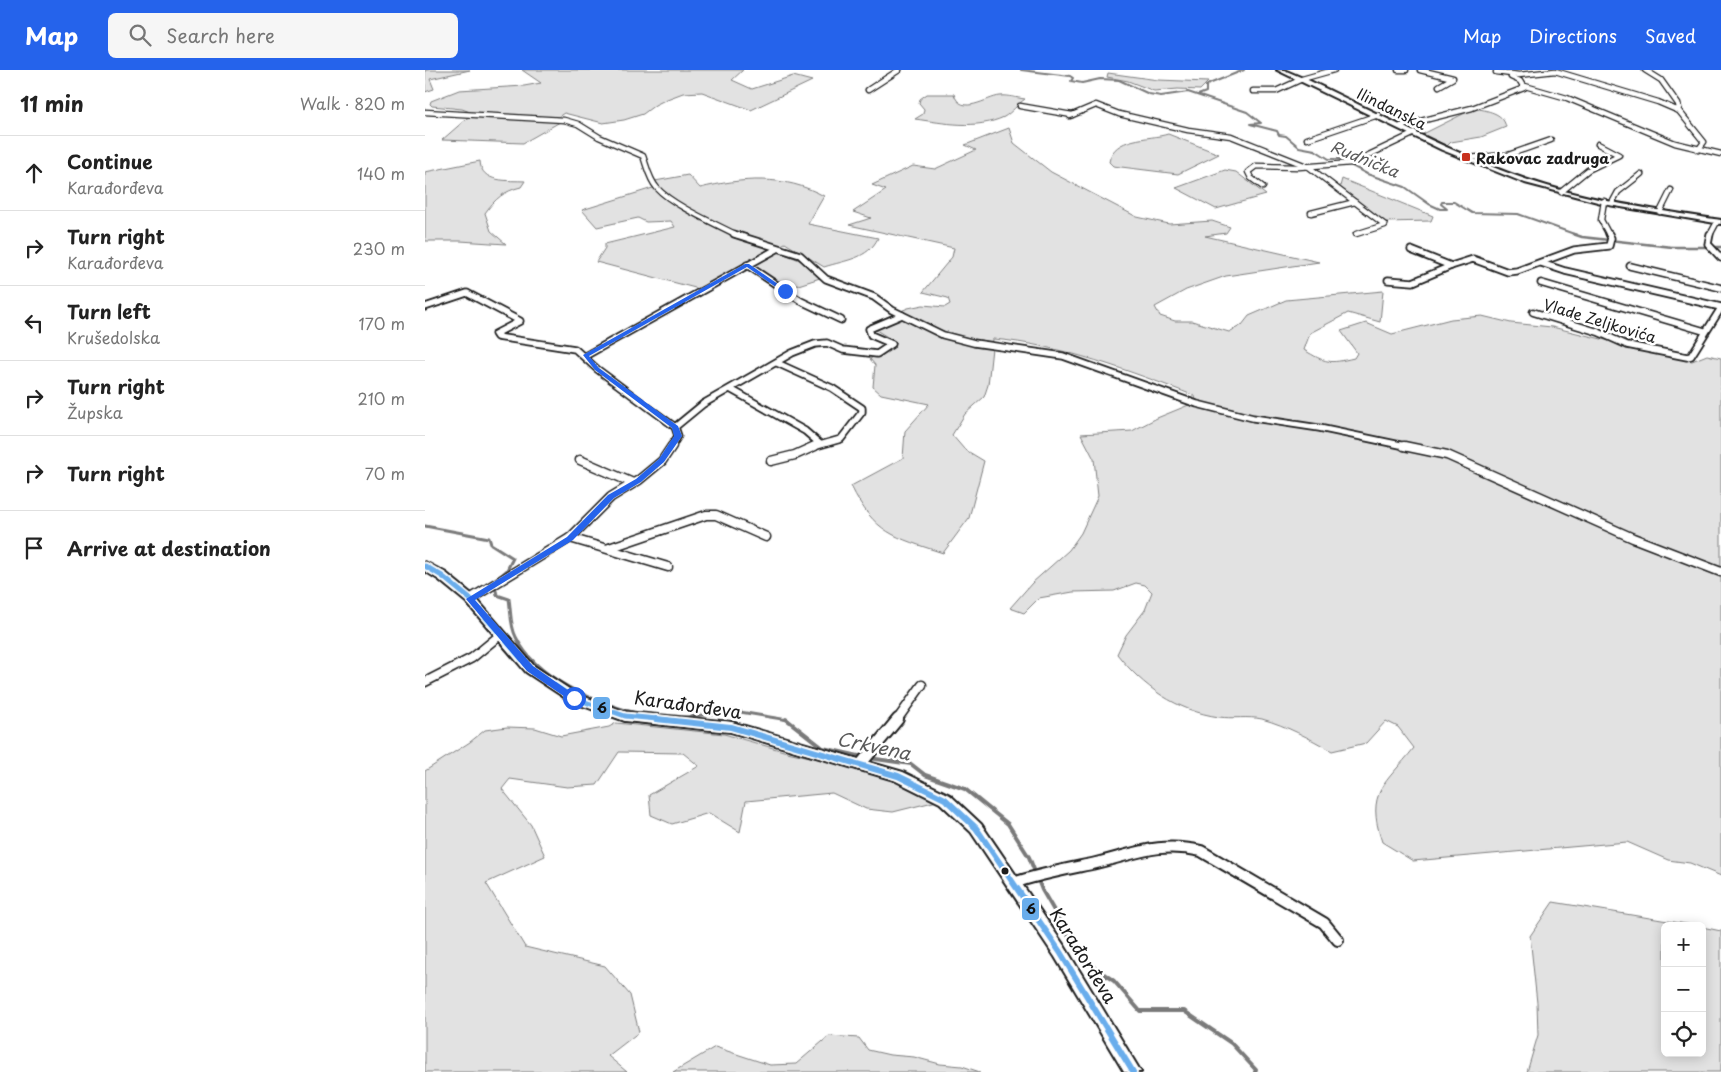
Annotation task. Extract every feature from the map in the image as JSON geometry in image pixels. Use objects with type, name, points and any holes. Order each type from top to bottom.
[{"type":"main road","name":"Karađorđeva","points":[[425,566],[470,599],[530,669],[574,698],[606,711],[625,716],[731,727],[862,763],[899,776],[945,799],[976,828],[1060,952],[1133,1072]]},
{"type":"street","points":[[868,90],[899,70]]},
{"type":"street","name":"Ilindanska","points":[[1280,70],[1466,158],[1561,192],[1719,222]]},
{"type":"street","points":[[1253,91],[1276,91],[1302,79],[1334,70]]},
{"type":"street","points":[[1398,70],[1406,70]]},
{"type":"street","points":[[1420,70],[1453,78],[1439,86]]},
{"type":"street","points":[[1494,71],[1519,75],[1555,70],[1620,92],[1658,102],[1676,110],[1704,142],[1698,150]]},
{"type":"street","points":[[1645,70],[1666,85],[1678,104],[1679,108],[1676,110]]},
{"type":"street","points":[[1494,71],[1517,79],[1525,86],[1567,98],[1675,144],[1721,154]]},
{"type":"street","points":[[1401,126],[1479,106],[1519,91],[1525,86]]},
{"type":"street","points":[[1020,106],[1071,116],[1089,106],[1100,106],[1119,114],[1188,130],[1231,136],[1309,167],[1385,225],[1356,234]]},
{"type":"street","points":[[425,112],[533,116],[572,122],[643,156],[651,179],[658,189],[685,207],[740,238],[800,255],[826,279],[874,297],[902,315],[943,335],[974,343],[1063,356],[1220,410],[1253,418],[1348,434],[1447,455],[1633,538],[1721,572]]},
{"type":"street","points":[[1307,139],[1378,115]]},
{"type":"street","points":[[1263,187],[1251,178],[1248,172],[1250,169],[1256,166],[1309,167],[1352,163],[1415,133]]},
{"type":"street","points":[[1466,158],[1507,155],[1551,140]]},
{"type":"street","points":[[1561,192],[1588,170],[1619,155],[1598,144]]},
{"type":"street","points":[[1388,280],[1402,285],[1410,284],[1451,266],[1473,259],[1508,272],[1541,263],[1575,250],[1604,247],[1611,241],[1601,220],[1608,202],[1622,188],[1641,174]]},
{"type":"street","points":[[1660,212],[1671,190]]},
{"type":"street","points":[[1311,213],[1355,202]]},
{"type":"street","points":[[1719,222],[1710,234],[1709,246],[1721,258]]},
{"type":"street","points":[[585,356],[777,249]]},
{"type":"street","points":[[1411,250],[1451,266]]},
{"type":"street","name":"Vlade Zeljkovića","points":[[1533,312],[1598,332],[1627,345],[1680,356],[1691,356],[1721,307],[1571,272],[1541,263]]},
{"type":"street","points":[[747,265],[801,300],[841,320]]},
{"type":"street","points":[[1629,266],[1721,288]]},
{"type":"street","name":"Vlade Zeljkovića","points":[[1541,283],[1705,331]]},
{"type":"street","points":[[425,307],[467,293],[521,321],[495,334],[497,337],[532,344],[575,349],[585,356],[597,369],[675,427],[678,436],[662,461],[633,484],[611,497],[570,538],[485,592],[470,599]]},
{"type":"street","points":[[675,427],[703,404],[732,390],[793,353],[821,342],[850,351],[877,354],[892,344],[871,335],[869,329],[902,315]]},
{"type":"street","points":[[771,461],[795,455],[820,444],[841,439],[861,416],[862,408],[835,390],[777,363]]},
{"type":"street","points":[[732,390],[805,431],[820,444]]},
{"type":"street","points":[[580,460],[633,484]]},
{"type":"street","points":[[609,548],[707,515],[717,515],[766,537]]},
{"type":"street","points":[[570,538],[668,567]]},
{"type":"street","points":[[425,682],[472,658],[500,635]]},
{"type":"street","points":[[862,763],[894,725],[922,685]]},
{"type":"street","points":[[1013,883],[1043,873],[1099,863],[1151,847],[1186,846],[1201,851],[1324,923],[1332,930],[1338,940]]},
{"type":"shaded area","points":[[425,70],[470,70],[430,79],[434,89],[425,92]]},
{"type":"shaded area","points":[[522,70],[743,70],[732,80],[752,89],[793,76],[812,81],[751,110],[702,92],[683,93],[655,105],[643,114],[624,120],[603,123],[564,113],[558,117],[560,122],[523,143],[442,140],[473,113],[462,109],[432,106],[430,104],[431,101],[459,90],[524,86],[541,83]]},
{"type":"shaded area","points":[[1108,73],[1158,80],[1208,82],[1200,90],[1154,91],[1128,81],[1107,77]]},
{"type":"shaded area","points":[[927,94],[954,94],[957,101],[968,105],[1000,96],[1025,99],[1004,117],[982,123],[960,124],[915,119],[923,114],[924,109],[919,103],[920,99]]},
{"type":"shaded area","points":[[1475,108],[1498,115],[1502,118],[1506,127],[1481,137],[1451,142],[1447,146],[1423,134]]},
{"type":"shaded area","points":[[1009,128],[1014,143],[1051,172],[1137,217],[1169,224],[1212,221],[1230,227],[1226,233],[1205,236],[1319,262],[1226,276],[1186,290],[1155,307],[1160,316],[1175,321],[1192,321],[1229,332],[1242,325],[1249,316],[1286,300],[1383,291],[1380,322],[1348,313],[1310,333],[1304,350],[1323,360],[1333,362],[1346,360],[1354,358],[1357,353],[1341,331],[1366,323],[1392,334],[1451,319],[1482,316],[1511,323],[1552,327],[1692,361],[1707,355],[1721,358],[1721,876],[1690,863],[1668,860],[1627,842],[1413,861],[1382,842],[1377,825],[1377,800],[1381,790],[1414,748],[1398,727],[1386,721],[1366,743],[1332,751],[1289,729],[1262,719],[1230,718],[1204,714],[1162,696],[1138,677],[1117,654],[1126,635],[1145,610],[1152,592],[1145,585],[1136,583],[1114,591],[1073,592],[1039,598],[1024,613],[1010,608],[1032,583],[1069,550],[1081,533],[1098,496],[1094,459],[1081,434],[1132,431],[1157,418],[1196,402],[1195,396],[1095,360],[1045,347],[993,339],[988,385],[984,397],[965,414],[952,435],[964,449],[984,461],[969,518],[943,553],[911,543],[888,532],[878,524],[860,502],[851,486],[903,458],[905,431],[929,404],[881,394],[873,387],[875,365],[870,359],[897,343],[868,325],[908,308],[923,305],[945,307],[950,304],[948,298],[923,292],[952,257],[954,248],[849,225],[871,218],[853,212],[886,190],[872,185],[913,166],[935,169],[976,150],[965,145]]},
{"type":"shaded area","points":[[1168,134],[1219,154],[1178,174],[1113,166],[1109,162],[1117,147],[1124,143]]},
{"type":"shaded area","points":[[480,161],[485,174],[490,177],[525,181],[521,187],[500,196],[485,213],[491,231],[506,244],[425,241],[425,172]]},
{"type":"shaded area","points":[[1225,170],[1236,172],[1266,195],[1216,209],[1176,188]]},
{"type":"shaded area","points":[[688,175],[700,188],[747,180],[778,181],[794,184],[824,196],[808,224],[878,238],[874,245],[862,255],[824,267],[785,243],[699,289],[596,262],[605,248],[605,244],[675,227],[671,221],[646,222],[638,218],[597,227],[582,210],[656,187],[655,181]]},
{"type":"shaded area","points":[[1342,179],[1433,216],[1431,221],[1384,222],[1339,190]]},
{"type":"shaded area","points":[[777,251],[802,261],[820,278],[786,289],[750,265]]},
{"type":"shaded area","points":[[616,723],[724,734],[787,752],[898,776],[945,799],[893,812],[866,809],[832,793],[746,801],[740,832],[709,813],[672,824],[651,815],[649,795],[699,766],[683,753],[619,752],[597,785],[567,787],[510,779],[502,789],[531,825],[545,856],[486,883],[525,947],[605,966],[630,995],[639,1032],[608,1056],[627,1072],[425,1072],[425,771],[485,730],[507,727],[535,728],[561,736],[609,727]]},
{"type":"shaded area","points":[[1553,902],[1674,922],[1661,922],[1661,1057],[1706,1057],[1706,928],[1721,931],[1721,1072],[1527,1072],[1538,1035],[1537,1003],[1530,936]]},
{"type":"shaded area","points":[[829,1036],[859,1038],[868,1050],[890,1055],[914,1057],[940,1064],[962,1066],[980,1072],[673,1072],[715,1047],[770,1065],[796,1064]]},
{"type":"waterway","name":"Rudnička","points":[[1021,70],[1070,76],[1073,78],[1071,81],[1082,83],[1100,79],[1119,80],[1149,94],[1161,96],[1188,92],[1247,112],[1261,123],[1250,124],[1277,131],[1279,135],[1286,136],[1299,147],[1315,150],[1329,159],[1339,159],[1367,174],[1405,187],[1429,204],[1440,209],[1447,209],[1441,204],[1442,202],[1454,202],[1472,213],[1518,214],[1577,235]]},
{"type":"waterway","points":[[1198,95],[1206,92],[1206,86],[1209,84],[1244,70]]},
{"type":"waterway","name":"Rudnička","points":[[1573,234],[1582,237],[1672,247],[1721,247]]},
{"type":"waterway","name":"Crkvena","points":[[425,526],[489,538],[491,544],[513,558],[507,570],[497,579]]},
{"type":"waterway","name":"Crkvena","points":[[495,586],[497,595],[509,599],[514,633],[525,652],[538,665],[568,687],[602,702],[636,713]]},
{"type":"waterway","name":"Crkvena","points":[[679,718],[734,711],[787,720]]},
{"type":"waterway","name":"Crkvena","points":[[787,720],[823,748],[863,757]]},
{"type":"waterway","name":"Crkvena","points":[[869,758],[911,764],[925,775],[965,789],[1008,824],[1029,857],[1042,890],[1082,959],[1114,981],[1140,1011],[1184,1011],[1231,1043],[1256,1070],[1255,1072]]},
{"type":"transit line","name":"6","points":[[425,566],[442,576],[470,599],[530,669],[574,698],[625,716],[731,727],[898,776],[945,799],[976,828],[1060,952],[1133,1072]]},
{"type":"place","name":"Rakovac zadruga","points":[[1466,157]]},
{"type":"route","points":[[574,698],[530,669],[470,599],[485,592],[570,538],[611,497],[639,480],[662,461],[678,436],[675,427],[597,369],[585,356],[747,265],[785,291]]}]
